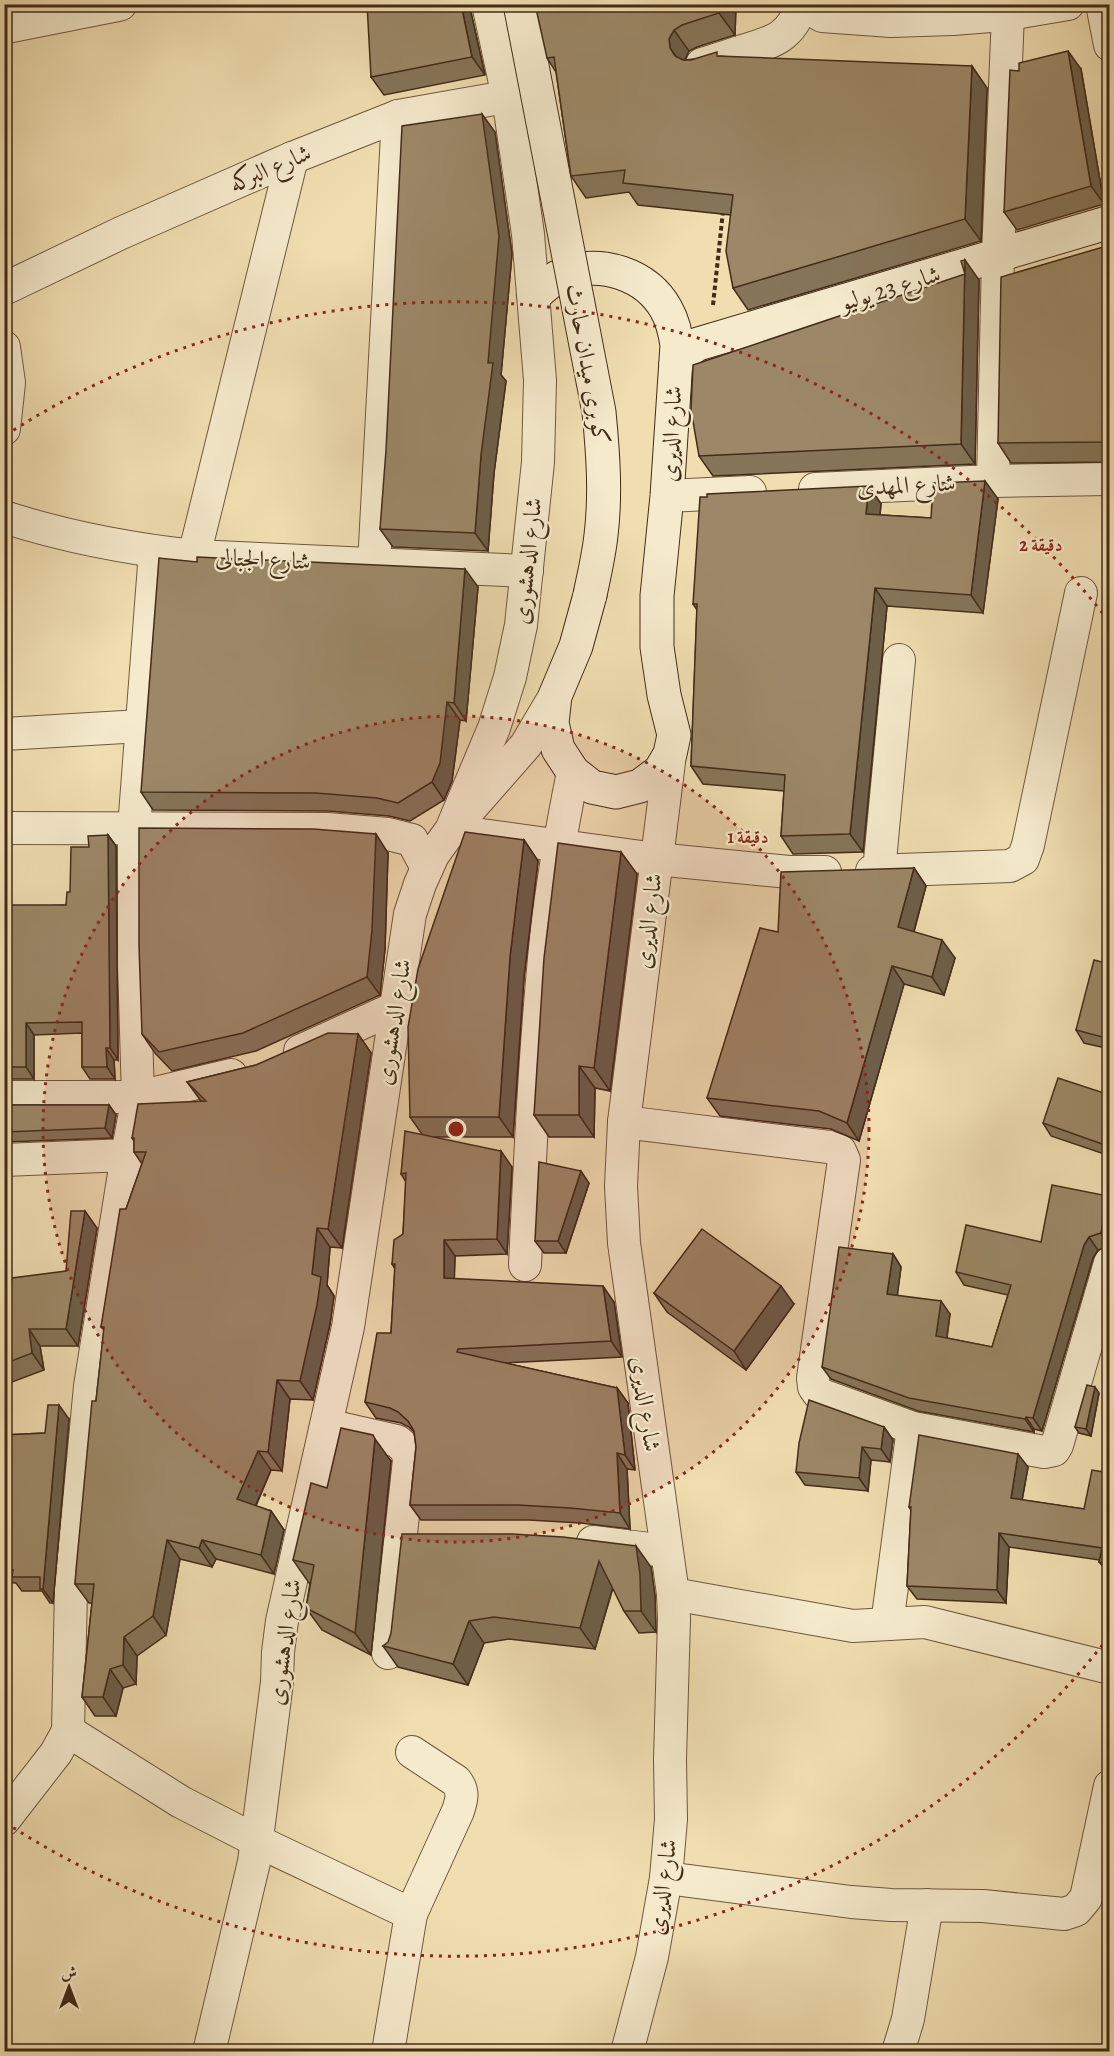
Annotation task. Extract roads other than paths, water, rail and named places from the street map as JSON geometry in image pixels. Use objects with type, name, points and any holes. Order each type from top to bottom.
[{"type":"main road","points":[[4,27],[120,4]]},
{"type":"main road","name":"كوبرى ميدان حارث","points":[[520,4],[600,412],[603,455],[602,534],[590,595],[576,646],[555,696]]},
{"type":"main road","name":"شارع 23 يوليو","points":[[676,364],[681,355],[689,349],[710,341],[1110,222]]},
{"type":"main road","points":[[534,296],[548,283],[565,274],[588,269]]},
{"type":"main road","name":"شارع الديرى","points":[[588,269],[622,273],[639,281],[654,293],[666,308],[674,326],[678,345],[674,376],[668,496],[657,596],[657,647],[664,695],[674,735],[670,754]]},
{"type":"main road","points":[[555,696],[552,723],[558,749],[573,772],[592,787],[616,792],[640,786],[660,771],[670,754]]},
{"type":"street","name":"شارع الدهشورى","points":[[209,2052],[254,1862],[277,1682],[282,1621],[348,1327],[410,914],[427,868],[433,855],[451,830],[494,728],[510,677],[522,625],[538,462],[540,380],[528,234],[508,97],[488,4]]},
{"type":"street","points":[[533,4],[588,269]]},
{"type":"street","points":[[702,64],[773,42],[785,34],[794,23],[802,4],[822,16],[891,21],[1008,14],[1068,4]]},
{"type":"street","points":[[1102,4],[1110,45]]},
{"type":"street","points":[[993,481],[998,256],[1008,14]]},
{"type":"street","name":"شارع البركه","points":[[4,290],[121,232],[292,158],[398,116],[550,89]]},
{"type":"street","points":[[374,564],[398,116]]},
{"type":"street","points":[[194,556],[292,158]]},
{"type":"street","points":[[4,347],[9,383],[4,429]]},
{"type":"street","name":"شارع المهدى","points":[[668,496],[1110,478]]},
{"type":"street","name":"شارع الجبالى","points":[[4,517],[51,532],[155,552],[194,556],[526,571]]},
{"type":"street","points":[[4,1820],[56,1753],[68,1731],[70,1588],[90,1386],[138,1097],[134,965],[134,828],[155,552]]},
{"type":"street","points":[[451,830],[559,847],[789,872],[1010,866],[1023,859],[1028,845],[1081,593]]},
{"type":"street","points":[[879,871],[899,660]]},
{"type":"street","name":"كوبرى ميدان حارث","points":[[451,830],[525,745],[555,696]]},
{"type":"street","points":[[4,734],[141,726]]},
{"type":"street","name":"شارع الديرى","points":[[627,2052],[652,1958],[666,1878],[671,1819],[670,1759],[675,1619],[624,1243],[621,1186],[624,1122],[670,754]]},
{"type":"street","points":[[525,1265],[531,1124],[546,937],[573,772]]},
{"type":"street","points":[[4,828],[327,830],[388,834],[412,840],[427,868]]},
{"type":"street","points":[[4,1097],[138,1097],[267,1066],[395,1008]]},
{"type":"street","points":[[624,1122],[829,1147],[840,1151],[844,1160],[814,1387],[819,1394],[912,1428],[1044,1452],[1054,1450],[1110,1263]]},
{"type":"street","points":[[4,1160],[127,1155]]},
{"type":"street","points":[[327,1425],[397,1441],[407,1450],[412,1538],[388,1653]]},
{"type":"street","points":[[887,1624],[912,1428]]},
{"type":"street","points":[[570,1540],[666,1551]]},
{"type":"street","points":[[673,1594],[853,1626],[925,1622],[1110,1668]]},
{"type":"street","points":[[68,1731],[181,1802],[411,1914]]},
{"type":"street","points":[[388,2052],[411,1914],[458,1811],[462,1795],[461,1787],[456,1781],[412,1752]]},
{"type":"street","points":[[666,1878],[851,1902],[984,1906],[1064,1914],[1076,1910],[1086,1898],[1110,1786]]},
{"type":"street","points":[[898,2052],[908,2019],[927,1905]]}]
